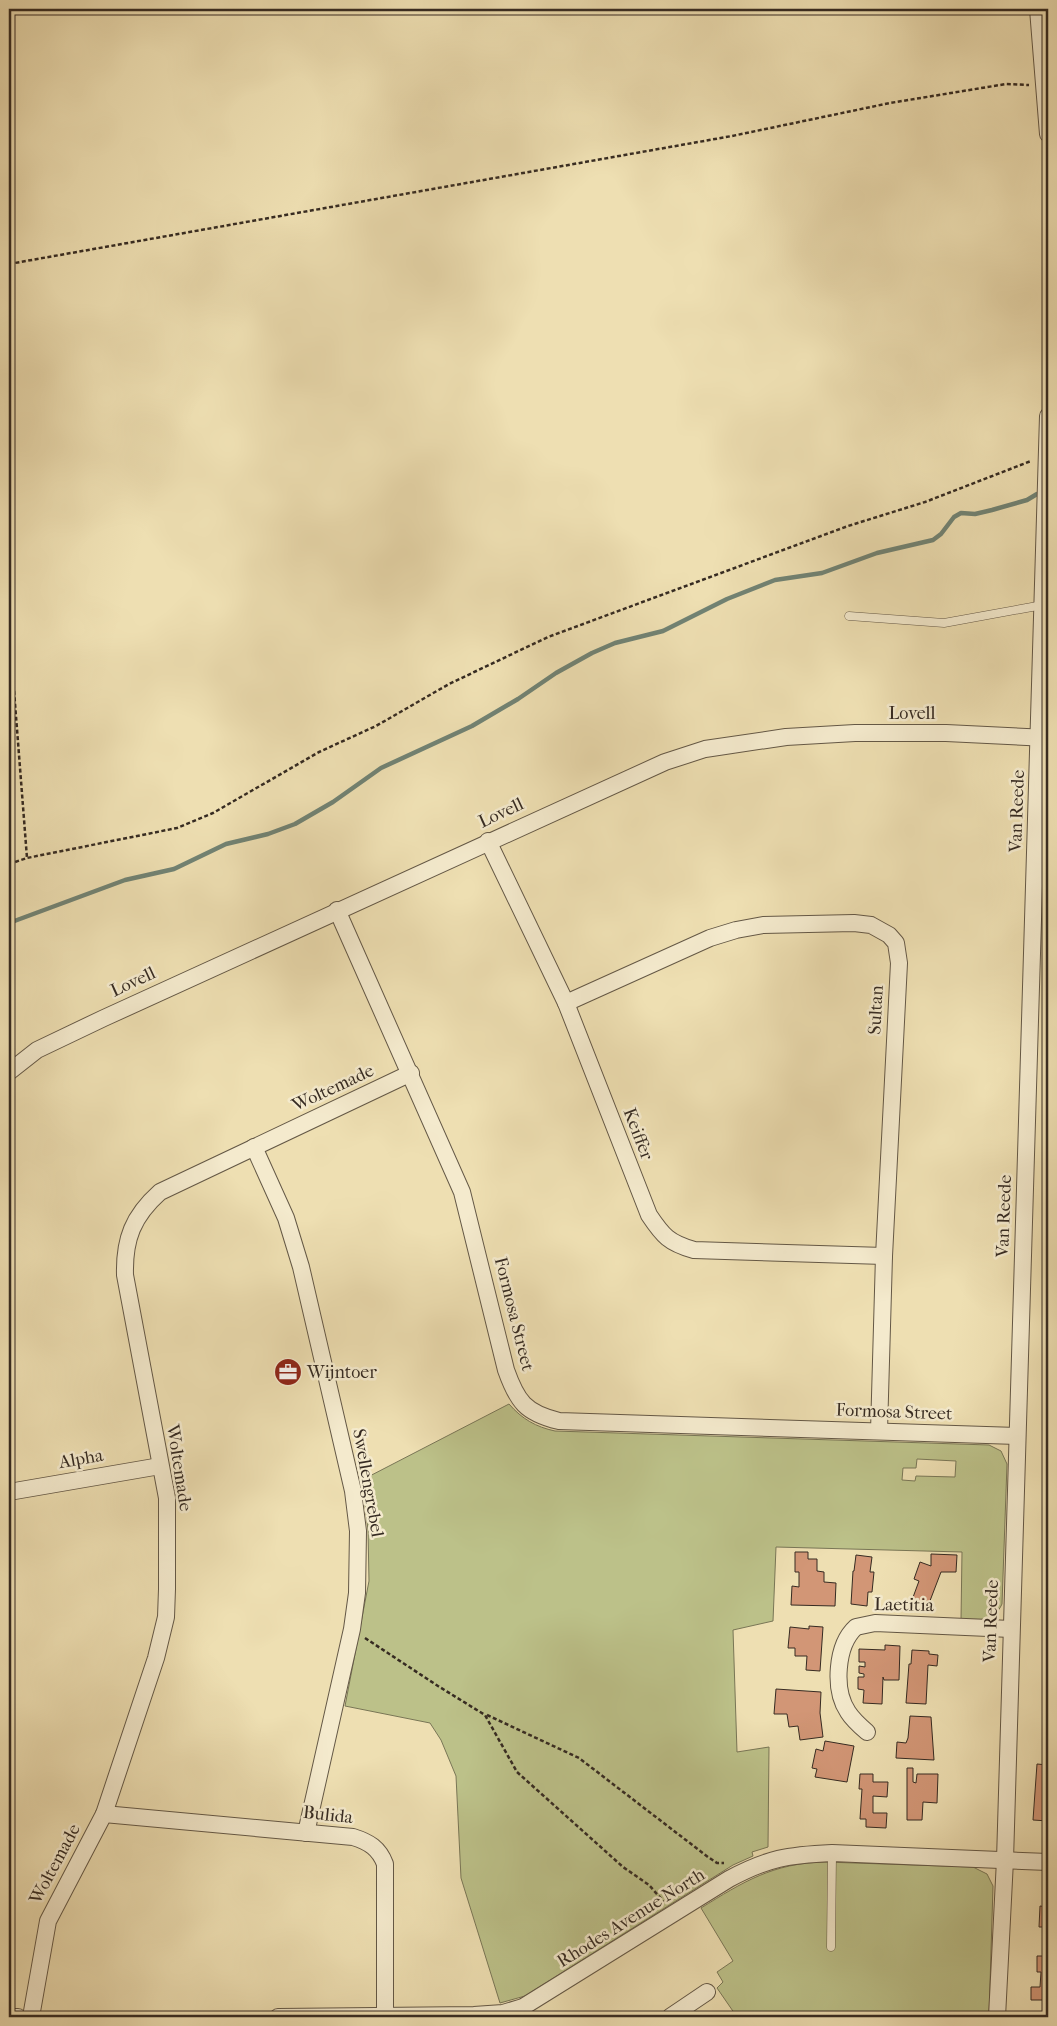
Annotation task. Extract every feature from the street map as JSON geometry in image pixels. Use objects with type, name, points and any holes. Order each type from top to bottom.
[{"type":"street","points":[[1038,9],[1048,134]]},
{"type":"street","name":"Van Reede","points":[[998,2017],[1017,1436],[1044,738],[1043,606],[1048,416]]},
{"type":"street","name":"Lovell","points":[[9,1072],[37,1050],[337,910],[640,772],[705,749],[786,737],[855,733],[946,733],[1044,738]]},
{"type":"street","name":"Keiffer","points":[[488,841],[566,1004],[649,1215],[660,1232],[670,1242],[694,1250],[884,1256]]},
{"type":"street","name":"Formosa Street","points":[[337,910],[411,1073],[462,1192],[506,1370],[514,1392],[525,1405],[540,1417],[558,1421],[1017,1436]]},
{"type":"street","name":"Sultan","points":[[566,1004],[710,938],[736,930],[763,925],[854,923],[871,925],[889,935],[896,943],[899,963],[884,1256],[879,1432]]},
{"type":"street","name":"Woltemade","points":[[31,2017],[48,1921],[104,1814],[156,1658],[166,1617],[167,1498],[125,1275],[126,1244],[132,1228],[144,1206],[160,1192],[411,1073]]},
{"type":"street","name":"Swellengrebel","points":[[254,1147],[286,1218],[301,1267],[353,1491],[358,1531],[358,1593],[352,1629],[306,1833]]},
{"type":"street","name":"Alpha","points":[[9,1492],[160,1466]]},
{"type":"street","name":"Laetitia","points":[[867,1732],[847,1712],[843,1704],[839,1680],[845,1640],[856,1627],[876,1624],[1011,1629]]},
{"type":"street","name":"Bulida","points":[[104,1814],[353,1837],[374,1846],[381,1854],[385,1864],[385,2016]]},
{"type":"street","name":"Rhodes Avenue North","points":[[278,2017],[474,2015],[526,2012],[675,1913],[756,1864],[776,1858],[803,1854],[832,1853],[1048,1862]]},
{"type":"street","points":[[670,2017],[707,1992]]},
{"type":"street","points":[[9,2016],[18,2017]]},
{"type":"lane","points":[[849,616],[944,622],[1043,606]]},
{"type":"lane","points":[[831,1947],[832,1853]]},
{"type":"path","points":[[9,264],[732,136],[890,103],[1006,84],[1045,88]]},
{"type":"path","points":[[9,864],[27,858],[176,828],[213,813],[319,752],[376,726],[449,684],[548,637],[848,526],[925,502],[1032,461],[1047,462]]},
{"type":"path","points":[[9,626],[27,858]]},
{"type":"path","points":[[352,1629],[485,1715],[579,1758],[708,1858],[717,1863],[726,1863]]},
{"type":"path","points":[[485,1715],[517,1772],[623,1867],[649,1885],[675,1913]]},
{"type":"green space","points":[[509,1404],[530,1422],[555,1431],[989,1445],[1001,1451],[1007,1464],[1002,1604],[995,1614],[985,1619],[961,1620],[962,1552],[776,1547],[773,1621],[733,1630],[737,1752],[769,1747],[768,1847],[752,1852],[753,1856],[733,1865],[525,1996],[500,2003],[461,1878],[456,1776],[441,1740],[430,1723],[345,1706],[369,1581],[368,1530],[362,1480]],"holes":[[[917,1459],[956,1461],[955,1477],[916,1476],[915,1481],[902,1480],[903,1468],[916,1468]]]},
{"type":"green space","points":[[806,1863],[973,1867],[987,1874],[993,1886],[989,2017],[737,2017],[717,1988],[723,1982],[717,1972],[733,1961],[701,1908],[745,1882],[774,1870]]},
{"type":"building","points":[[1045,1458],[1048,1458],[1048,1480],[1044,1480]]},
{"type":"building","points":[[795,1552],[808,1552],[808,1559],[817,1559],[817,1571],[824,1572],[824,1582],[836,1583],[835,1606],[791,1605],[792,1586],[799,1587],[799,1572],[795,1572]]},
{"type":"building","points":[[931,1554],[957,1555],[956,1572],[941,1572],[928,1606],[912,1600],[919,1581],[914,1579],[920,1562],[931,1566]]},
{"type":"building","points":[[856,1555],[872,1557],[870,1572],[874,1572],[872,1592],[868,1592],[867,1606],[851,1604]]},
{"type":"building","points":[[809,1626],[823,1627],[820,1671],[806,1670],[807,1656],[795,1656],[795,1648],[788,1648],[790,1627],[809,1629]]},
{"type":"building","points":[[885,1645],[900,1646],[899,1680],[884,1680],[883,1677],[882,1704],[863,1703],[864,1690],[858,1689],[858,1677],[864,1677],[864,1674],[859,1673],[859,1666],[865,1667],[865,1662],[859,1662],[859,1649],[885,1650]]},
{"type":"building","points":[[912,1650],[929,1651],[929,1654],[938,1655],[937,1666],[928,1665],[926,1704],[906,1703]]},
{"type":"building","points":[[776,1689],[821,1692],[820,1713],[823,1737],[800,1740],[798,1726],[789,1727],[787,1714],[774,1714]]},
{"type":"building","points":[[910,1716],[931,1717],[934,1760],[896,1758],[897,1742],[906,1743],[908,1738]]},
{"type":"building","points":[[825,1741],[854,1746],[847,1782],[815,1777],[817,1769],[812,1768],[816,1749],[823,1751]]},
{"type":"building","points":[[1037,1764],[1048,1765],[1048,1821],[1033,1820]]},
{"type":"building","points":[[907,1768],[913,1768],[913,1782],[916,1783],[917,1774],[938,1774],[937,1803],[923,1802],[922,1820],[907,1820]]},
{"type":"building","points":[[860,1774],[873,1774],[873,1782],[888,1782],[887,1797],[873,1796],[873,1813],[887,1813],[886,1828],[866,1827],[866,1819],[860,1819],[862,1789],[859,1789]]},
{"type":"building","points":[[1040,1906],[1048,1907],[1048,1927],[1039,1927]]},
{"type":"building","points":[[1037,1956],[1048,1956],[1048,2000],[1031,2000],[1031,1987],[1040,1987],[1041,1972],[1037,1972]]},
{"type":"waterway","points":[[9,923],[125,880],[174,869],[226,844],[268,834],[295,824],[333,802],[381,768],[472,726],[518,699],[556,673],[592,653],[615,643],[663,631],[727,599],[775,580],[822,573],[877,553],[933,540],[941,534],[954,517],[961,513],[975,514],[992,510],[1027,500],[1037,494]]},
{"type":"place","name":"Wijntoer","points":[[288,1372]]}]
